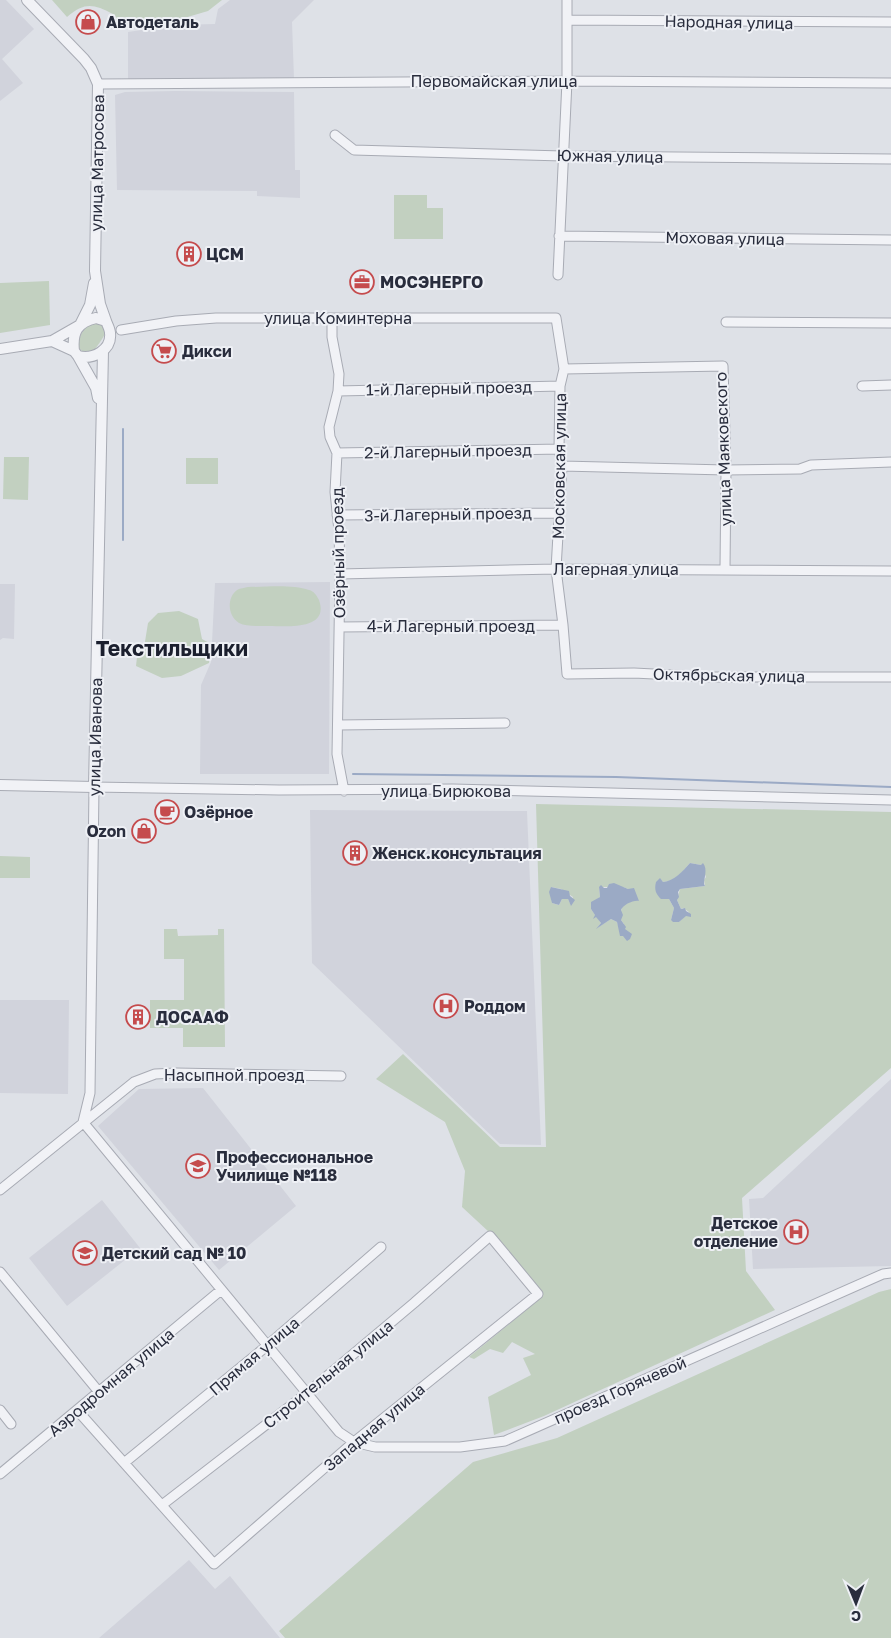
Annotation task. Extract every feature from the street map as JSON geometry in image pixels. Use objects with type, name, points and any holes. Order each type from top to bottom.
[{"type":"street","name":"улица Матросова","points":[[27,0],[84,59],[91,68],[98,84],[96,275],[100,304],[106,321]]},
{"type":"street","points":[[558,275],[567,81],[567,0]]},
{"type":"street","name":"Народная улица","points":[[567,20],[891,22]]},
{"type":"street","name":"Первомайская улица","points":[[98,84],[567,81],[891,83]]},
{"type":"street","name":"Южная улица","points":[[335,135],[354,150],[563,156],[891,159]]},
{"type":"street","name":"Моховая улица","points":[[559,236],[891,240]]},
{"type":"street","points":[[96,275],[90,305],[73,342],[76,354],[96,388],[101,414]]},
{"type":"street","points":[[0,349],[52,341],[86,320],[96,318],[106,321],[121,330],[105,349],[90,357],[76,354],[52,341]]},
{"type":"street","name":"улица Коминтерна","points":[[121,330],[176,321],[216,318],[556,318]]},
{"type":"street","name":"Озёрный проезд","points":[[332,318],[332,337],[339,374],[338,391],[330,426],[330,437],[337,453],[335,492],[340,574],[337,754],[344,791]]},
{"type":"street","name":"Московская улица","points":[[556,318],[564,369],[560,386],[559,449],[562,466],[556,569],[567,674]]},
{"type":"street","points":[[105,349],[110,332],[106,321]]},
{"type":"street","points":[[726,322],[891,323]]},
{"type":"street","name":"улица Иванова","points":[[83,1122],[88,1108],[90,1093],[101,414],[105,349]]},
{"type":"street","name":"улица Маяковского","points":[[564,369],[723,366],[726,470],[725,569]]},
{"type":"street","points":[[862,386],[891,385]]},
{"type":"street","name":"1-й Лагерный проезд","points":[[338,391],[560,386]]},
{"type":"street","name":"2-й Лагерный проезд","points":[[337,453],[559,449]]},
{"type":"street","points":[[562,466],[726,470],[800,469],[811,465],[891,462]]},
{"type":"street","name":"3-й Лагерный проезд","points":[[337,516],[559,513]]},
{"type":"street","name":"Лагерная улица","points":[[340,574],[556,569],[891,571]]},
{"type":"street","name":"4-й Лагерный проезд","points":[[339,627],[563,625]]},
{"type":"street","name":"Октябрьская улица","points":[[567,674],[634,673],[712,677],[891,677]]},
{"type":"street","points":[[338,725],[505,723]]},
{"type":"street","name":"улица Бирюкова","points":[[0,785],[344,791],[453,789],[891,800]]},
{"type":"street","name":"Насыпной проезд","points":[[0,1190],[134,1082],[155,1074],[341,1076]]},
{"type":"street","name":"проезд Горячевой","points":[[83,1122],[339,1432],[354,1442],[375,1447],[450,1447],[505,1441],[883,1274],[891,1273]]},
{"type":"street","name":"Строительная улица","points":[[162,1506],[307,1393],[490,1236],[538,1294]]},
{"type":"street","name":"Прямая улица","points":[[124,1463],[268,1345],[382,1247]]},
{"type":"street","points":[[0,1272],[99,1392]]},
{"type":"street","name":"Аэродромная улица","points":[[0,1474],[221,1290]]},
{"type":"street","name":"Западная улица","points":[[162,1506],[214,1564],[354,1442],[538,1294]]},
{"type":"street","points":[[0,1410],[12,1424]]},
{"type":"street","points":[[77,1410],[162,1506]]},
{"type":"shaded area","points":[[0,0],[6,0],[34,29],[2,59],[23,83],[0,101]]},
{"type":"shaded area","points":[[230,0],[314,0],[292,22],[294,79],[128,80],[128,32],[175,25],[215,24],[218,9]]},
{"type":"shaded area","points":[[125,92],[294,92],[295,170],[300,170],[300,198],[257,196],[257,191],[117,190],[115,95]]},
{"type":"shaded area","points":[[330,582],[329,774],[200,774],[201,685],[211,662],[215,583]]},
{"type":"shaded area","points":[[0,584],[15,584],[14,639],[3,638],[0,640]]},
{"type":"shaded area","name":"Роддом","points":[[310,810],[527,811],[541,1145],[500,1144],[312,963]]},
{"type":"shaded area","points":[[0,1000],[69,1000],[68,1094],[0,1093]]},
{"type":"shaded area","points":[[891,1079],[891,1266],[753,1269],[749,1199],[763,1198]]},
{"type":"shaded area","name":"Профессиональное Училище №118","points":[[203,1088],[296,1206],[219,1270],[98,1126],[139,1089]]},
{"type":"shaded area","name":"Детский сад № 10","points":[[102,1200],[140,1248],[67,1306],[29,1258]]},
{"type":"shaded area","points":[[189,1560],[215,1589],[230,1576],[280,1638],[99,1638]]},
{"type":"green space","points":[[52,0],[222,0],[208,11],[174,21],[116,29],[113,14],[89,6],[73,12],[67,17]]},
{"type":"green space","points":[[394,195],[427,195],[427,208],[443,208],[443,239],[394,239]]},
{"type":"green space","points":[[49,281],[50,325],[0,333],[0,283]]},
{"type":"green space","points":[[96,323],[103,326],[105,334],[94,350],[86,353],[78,347],[81,335],[85,328]]},
{"type":"green space","points":[[4,457],[29,457],[28,500],[3,499]]},
{"type":"green space","points":[[186,458],[218,458],[218,484],[186,484]]},
{"type":"green space","points":[[287,586],[302,588],[315,594],[319,600],[321,610],[318,617],[304,625],[254,626],[239,623],[230,611],[231,597],[237,590],[248,587]]},
{"type":"green space","points":[[179,611],[198,619],[202,639],[211,644],[209,663],[181,676],[162,678],[136,666],[137,657],[143,654],[148,623],[158,613]]},
{"type":"green space","points":[[536,804],[891,812],[891,1068],[742,1198],[746,1271],[775,1310],[544,1416],[494,1435],[488,1397],[531,1375],[523,1358],[535,1354],[512,1342],[503,1353],[490,1349],[474,1359],[469,1357],[543,1296],[503,1245],[462,1207],[465,1171],[445,1122],[376,1079],[403,1054],[500,1147],[546,1147]],"holes":[[[690,863],[701,865],[706,877],[704,880],[705,886],[680,889],[677,900],[681,909],[683,908],[689,912],[679,922],[671,920],[674,908],[669,899],[665,898],[660,879],[663,882],[672,880]],[[551,887],[561,889],[573,897],[571,905],[568,899],[562,899],[559,905],[552,903]],[[599,887],[623,887],[628,889],[621,911],[624,929],[620,931],[617,922],[611,919],[597,928],[601,923],[591,909],[595,901],[600,897]]]},
{"type":"green space","points":[[0,856],[30,857],[30,878],[0,878]]},
{"type":"green space","points":[[164,929],[177,929],[178,936],[218,935],[218,929],[224,929],[225,1047],[183,1047],[183,1028],[150,1028],[150,1000],[184,1000],[184,959],[164,959]]},
{"type":"green space","points":[[891,1289],[891,1638],[285,1638],[279,1631],[473,1462],[557,1438],[879,1292]]},
{"type":"water","points":[[690,863],[701,865],[703,863],[706,871],[705,886],[680,889],[677,900],[681,909],[685,908],[691,914],[691,917],[686,916],[679,922],[673,922],[671,920],[674,908],[669,899],[661,899],[658,895],[655,890],[656,882],[660,878],[663,882],[675,878]]},
{"type":"water","points":[[614,883],[628,889],[634,888],[639,901],[628,903],[621,910],[623,915],[621,920],[626,927],[625,929],[632,934],[627,941],[623,936],[620,936],[617,922],[611,919],[596,929],[601,923],[596,917],[593,919],[595,915],[591,909],[591,902],[600,897],[599,887],[601,885],[607,888],[609,884]]},
{"type":"water","points":[[551,887],[569,891],[570,896],[575,900],[571,906],[568,899],[562,899],[559,905],[552,903],[549,892]]},
{"type":"waterway","points":[[123,429],[123,540]]},
{"type":"waterway","points":[[353,774],[616,777],[891,787]]},
{"type":"place","name":"Автодеталь","points":[[88,22]]},
{"type":"place","name":"ЦСМ","points":[[189,254]]},
{"type":"place","name":"МОСЭНЕРГО","points":[[362,282]]},
{"type":"place","name":"Дикси","points":[[164,351]]},
{"type":"place","name":"Озёрное","points":[[167,812]]},
{"type":"place","name":"Ozon","points":[[144,831]]},
{"type":"place","name":"Женск.консультация","points":[[355,853]]},
{"type":"place","name":"Роддом","points":[[446,1006]]},
{"type":"place","name":"ДОСААФ","points":[[138,1017]]},
{"type":"place","name":"Профессиональное Училище №118","points":[[198,1166]]},
{"type":"place","name":"Детское отделение","points":[[796,1232]]},
{"type":"place","name":"Детский сад № 10","points":[[85,1253]]},
{"type":"district","name":"Текстильщики","points":[[172,648]]}]
